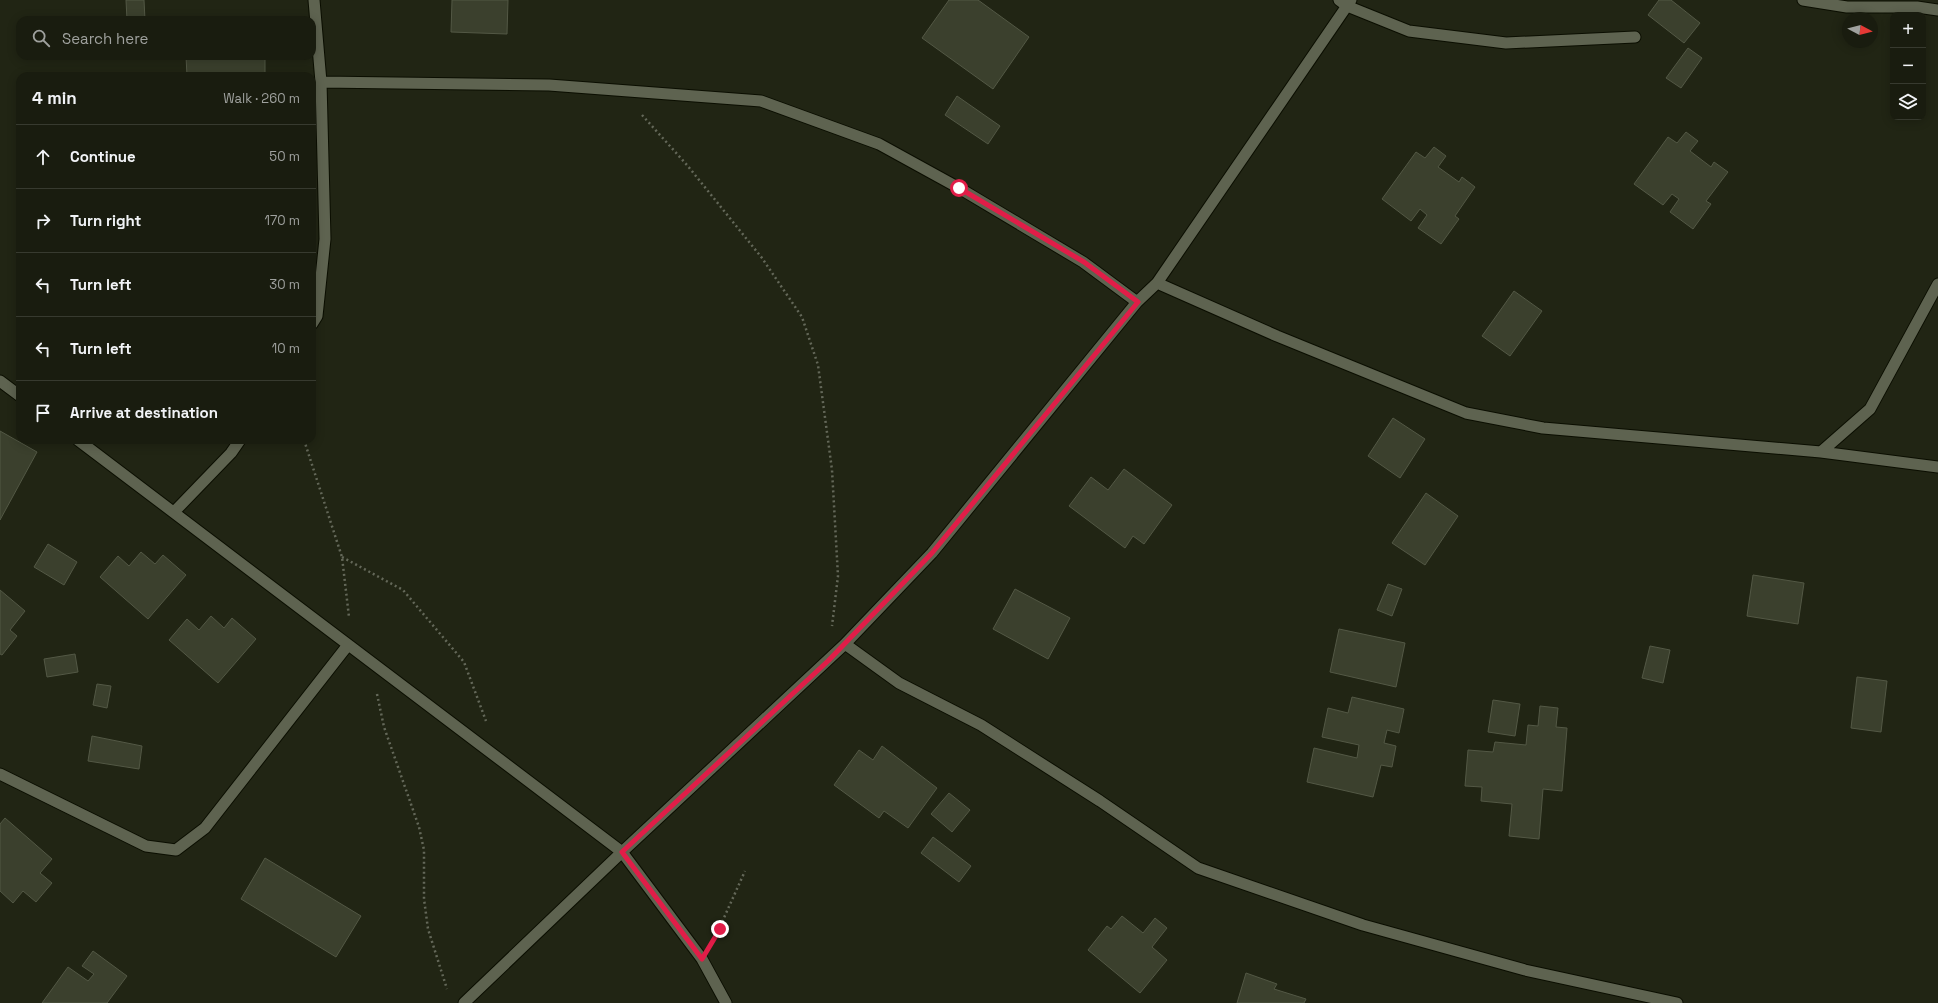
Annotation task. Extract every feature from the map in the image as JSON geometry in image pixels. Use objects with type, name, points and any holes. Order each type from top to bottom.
[{"type":"street","points":[[314,0],[315,16]]},
{"type":"street","points":[[1803,0],[1847,7],[1917,7],[1938,10]]},
{"type":"street","points":[[464,1003],[622,852],[828,661],[932,553],[1138,302],[1157,283],[1345,2],[1409,31],[1506,42],[1635,37]]},
{"type":"street","points":[[316,23],[321,82],[325,239],[316,316]]},
{"type":"street","points":[[321,82],[549,85],[622,92],[761,101],[879,144],[959,188],[1084,262],[1138,302]]},
{"type":"street","points":[[1157,283],[1278,336],[1466,413],[1543,428],[1821,452],[1938,467]]},
{"type":"street","points":[[1821,452],[1870,409],[1938,284]]},
{"type":"street","points":[[0,381],[16,393]]},
{"type":"street","points":[[83,444],[622,852],[702,959],[726,1003]]},
{"type":"street","points":[[174,512],[231,453],[237,444]]},
{"type":"street","points":[[845,644],[899,683],[981,725],[1100,801],[1198,868],[1363,925],[1526,970],[1677,1003]]},
{"type":"street","points":[[0,774],[146,846],[176,850],[205,828],[350,647]]},
{"type":"path","points":[[622,92],[687,165],[762,258],[802,317],[818,365],[832,470],[838,576],[828,661]]},
{"type":"path","points":[[305,444],[342,557],[350,647]]},
{"type":"path","points":[[342,557],[403,590],[464,662],[499,758]]},
{"type":"path","points":[[369,661],[384,728],[419,827],[424,850],[424,899],[428,929],[449,996]]},
{"type":"path","points":[[702,959],[720,929],[745,871]]},
{"type":"building","points":[[126,0],[144,0],[145,16],[127,16]]},
{"type":"building","points":[[452,0],[508,0],[507,34],[451,32]]},
{"type":"building","points":[[949,0],[978,0],[1029,37],[993,89],[922,38]]},
{"type":"building","points":[[1659,0],[1671,0],[1700,23],[1684,43],[1648,15]]},
{"type":"building","points":[[1688,48],[1702,58],[1681,88],[1666,78]]},
{"type":"building","points":[[186,60],[265,60],[265,72],[187,72]]},
{"type":"building","points":[[957,96],[1000,126],[988,144],[945,115]]},
{"type":"building","points":[[1686,132],[1698,141],[1690,151],[1711,167],[1714,162],[1728,172],[1706,201],[1711,204],[1693,229],[1670,212],[1679,199],[1672,194],[1663,205],[1634,184],[1668,137],[1677,143]]},
{"type":"building","points":[[1434,147],[1446,156],[1438,167],[1459,182],[1462,177],[1475,187],[1455,216],[1459,219],[1441,244],[1418,228],[1427,215],[1420,209],[1411,221],[1382,199],[1416,152],[1425,158]]},
{"type":"building","points":[[1514,291],[1542,311],[1510,356],[1482,336]]},
{"type":"building","points":[[1393,418],[1425,439],[1400,478],[1368,456]]},
{"type":"building","points":[[0,431],[16,440],[16,444],[23,444],[37,452],[0,520]]},
{"type":"building","points":[[1124,469],[1172,505],[1144,544],[1133,536],[1125,548],[1069,506],[1091,477],[1108,490]]},
{"type":"building","points":[[1426,493],[1458,516],[1425,565],[1392,543]]},
{"type":"building","points":[[48,544],[77,562],[64,585],[34,567]]},
{"type":"building","points":[[141,552],[155,564],[163,555],[186,575],[148,619],[100,577],[118,556],[129,566]]},
{"type":"building","points":[[1753,575],[1804,583],[1798,624],[1747,616]]},
{"type":"building","points":[[1388,584],[1402,589],[1392,616],[1377,610]]},
{"type":"building","points":[[1015,589],[1070,618],[1048,659],[993,629]]},
{"type":"building","points":[[0,590],[25,611],[10,630],[17,636],[2,655],[0,654]]},
{"type":"building","points":[[211,616],[224,628],[232,618],[256,639],[218,683],[169,640],[187,619],[199,630]]},
{"type":"building","points":[[1339,629],[1405,643],[1396,687],[1330,672]]},
{"type":"building","points":[[1650,646],[1670,650],[1663,683],[1642,678]]},
{"type":"building","points":[[75,654],[78,672],[47,677],[44,659]]},
{"type":"building","points":[[1857,677],[1887,681],[1881,732],[1851,728]]},
{"type":"building","points":[[97,684],[111,686],[107,708],[93,705]]},
{"type":"building","points":[[1352,697],[1404,709],[1399,733],[1387,730],[1384,743],[1396,746],[1392,767],[1381,765],[1373,797],[1307,782],[1314,748],[1357,758],[1359,745],[1322,737],[1328,708],[1348,713]]},
{"type":"building","points":[[1493,700],[1520,704],[1515,736],[1488,732]]},
{"type":"building","points":[[1540,706],[1558,708],[1556,727],[1567,728],[1562,791],[1543,789],[1539,839],[1509,836],[1512,804],[1481,801],[1482,787],[1465,786],[1468,750],[1493,752],[1495,742],[1526,745],[1528,725],[1538,726]]},
{"type":"building","points":[[92,736],[142,746],[139,769],[88,761]]},
{"type":"building","points":[[882,746],[937,788],[908,828],[884,811],[879,818],[834,785],[859,750],[873,760]]},
{"type":"building","points":[[949,793],[970,810],[952,832],[931,814]]},
{"type":"building","points":[[5,818],[52,859],[40,873],[52,883],[36,902],[23,891],[13,903],[0,891],[0,824]]},
{"type":"building","points":[[933,837],[971,866],[959,882],[921,853]]},
{"type":"building","points":[[265,858],[361,916],[336,957],[241,899]]},
{"type":"building","points":[[1122,916],[1143,933],[1155,918],[1167,928],[1152,947],[1167,960],[1140,993],[1088,950],[1107,926],[1111,929]]},
{"type":"building","points":[[93,951],[127,976],[107,1003],[42,1003],[68,967],[88,981],[94,974],[82,966]]},
{"type":"building","points":[[1246,973],[1277,984],[1274,989],[1306,999],[1304,1003],[1237,1003]]},
{"type":"route","points":[[720,929],[702,959],[622,852],[828,661],[932,553],[1138,302],[1084,262],[959,188]]}]
